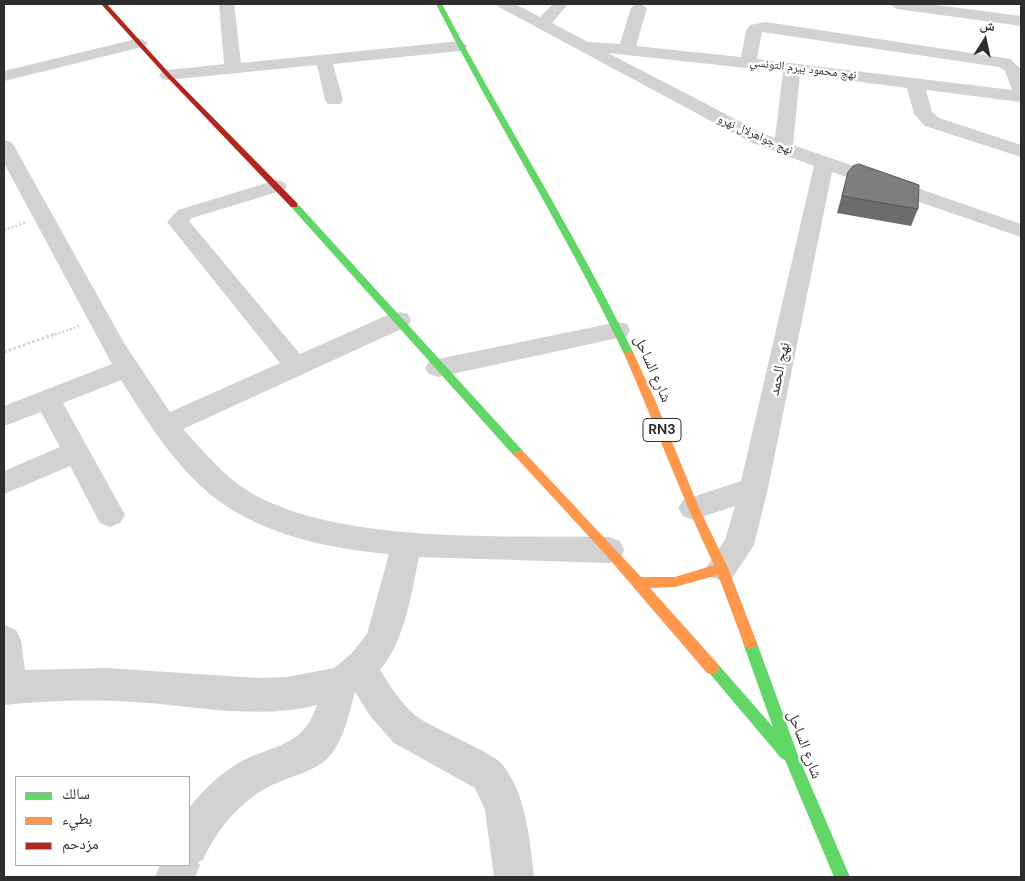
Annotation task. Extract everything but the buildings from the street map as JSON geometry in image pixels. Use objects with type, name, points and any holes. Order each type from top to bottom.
[{"type":"street","points":[[104,4],[168,75],[277,186],[399,320],[438,368],[609,550],[792,759]]},
{"type":"street","points":[[226,4],[234,69]]},
{"type":"street","name":"شارع الساحل","points":[[440,4],[460,46],[590,273],[618,330],[650,400],[693,508],[722,568],[792,759],[842,877]]},
{"type":"street","name":"نهج جواهرلال نهرو","points":[[504,4],[584,45],[732,126],[783,149],[1021,230]]},
{"type":"street","points":[[542,24],[561,4]]},
{"type":"street","points":[[897,4],[1021,21]]},
{"type":"street","points":[[627,49],[639,8]]},
{"type":"street","points":[[748,63],[754,31],[766,27],[1004,63],[1013,69],[1021,92]]},
{"type":"street","points":[[4,76],[140,42]]},
{"type":"street","name":"نهج محمود بيرم التونسي","points":[[584,45],[792,68],[1021,97]]},
{"type":"street","points":[[168,75],[460,46]]},
{"type":"street","points":[[324,61],[334,100]]},
{"type":"street","points":[[783,149],[792,68]]},
{"type":"street","points":[[915,83],[923,114],[932,122],[1021,151]]},
{"type":"street","points":[[4,146],[126,368],[191,457],[222,487],[259,511],[302,527],[350,537],[407,544],[609,550]]},
{"type":"street","name":"نهج الحمد","points":[[722,568],[739,545],[754,488],[824,163]]},
{"type":"street","points":[[277,186],[185,214],[178,222],[297,367]]},
{"type":"street","points":[[166,425],[399,320]]},
{"type":"street","points":[[438,368],[618,330]]},
{"type":"street","points":[[4,416],[126,368]]},
{"type":"street","points":[[48,399],[110,515]]},
{"type":"street","points":[[4,483],[75,452]]},
{"type":"street","points":[[693,508],[754,488]]},
{"type":"street","points":[[190,844],[222,796],[262,770],[303,754],[320,740],[350,675],[375,651],[384,629],[407,544]]},
{"type":"street","points":[[637,582],[675,582],[722,568]]},
{"type":"street","points":[[4,640],[7,689],[58,684],[121,685],[274,694],[312,689],[350,675]]},
{"type":"street","points":[[350,675],[383,705],[406,731],[488,775],[499,795],[514,877]]},
{"type":"path","points":[[4,352],[98,319]]},
{"type":"traffic: fast","points":[[439,4],[486,92],[584,265],[629,354]]},
{"type":"traffic: fast","points":[[294,205],[519,454]]},
{"type":"traffic: fast","points":[[750,643],[792,759],[842,877]]},
{"type":"traffic: fast","points":[[712,668],[786,753]]},
{"type":"traffic: slow","points":[[629,354],[650,400],[693,508],[722,568],[750,643]]},
{"type":"traffic: slow","points":[[519,454],[609,550],[712,668]]},
{"type":"traffic: slow","points":[[637,583],[675,582],[722,568]]},
{"type":"traffic: jam","points":[[104,4],[168,75],[294,205]]}]
